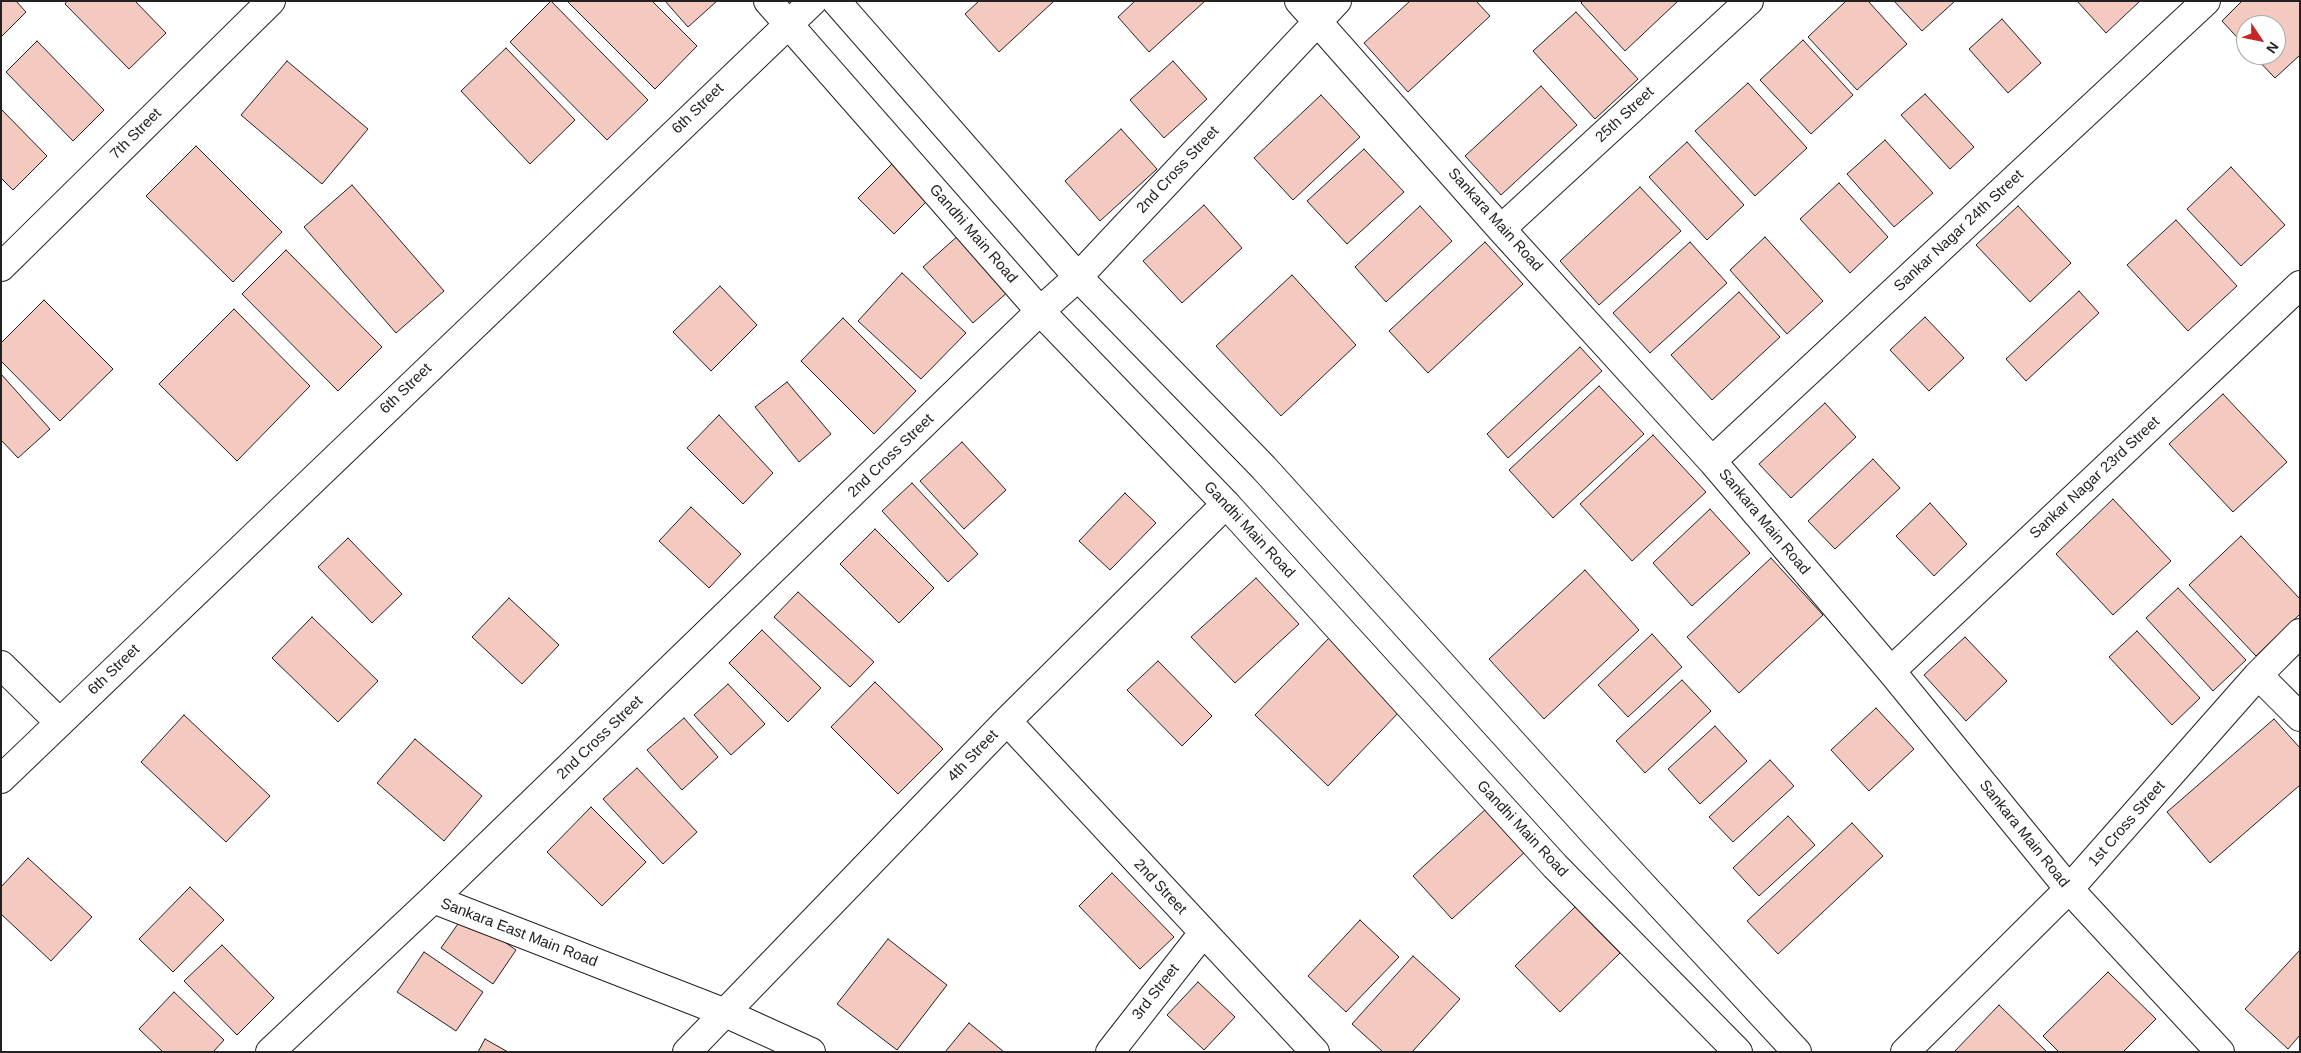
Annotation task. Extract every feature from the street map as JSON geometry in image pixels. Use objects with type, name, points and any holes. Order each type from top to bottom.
[{"type":"street","name":"7th Street","points":[[1,267],[271,1]]},
{"type":"street","name":"Gandhi Main Road","points":[[768,1],[1040,311],[1226,504],[1555,866],[1738,1052]]},
{"type":"street","name":"6th Street","points":[[1,779],[813,1]]},
{"type":"street","points":[[836,1],[1078,277],[1264,468],[1600,839],[1798,1052]]},
{"type":"street","name":"2nd Cross Street","points":[[433,899],[1040,311],[1078,277],[1308,11],[1337,1]]},
{"type":"street","name":"25th Street","points":[[1501,229],[1749,1]]},
{"type":"street","name":"Sankar Nagar 24th Street","points":[[1712,461],[2206,1]]},
{"type":"street","name":"Sankara Main Road","points":[[1308,11],[1501,229],[1712,461],[1891,671],[2069,889],[2220,1052]]},
{"type":"street","name":"Sankar Nagar 23rd Street","points":[[1891,671],[2300,285]]},
{"type":"street","name":"4th Street","points":[[687,1052],[723,1012],[1007,721],[1226,504]]},
{"type":"street","name":"1st Cross Street","points":[[1905,1052],[2069,889],[2258,675],[2300,633]]},
{"type":"street","points":[[1,665],[59,722]]},
{"type":"street","points":[[2258,675],[2300,717]]},
{"type":"street","name":"2nd Street","points":[[1007,721],[1202,933],[1315,1052]]},
{"type":"street","name":"Sankara East Main Road","points":[[270,1052],[433,899],[723,1012],[811,1052]]},
{"type":"street","name":"3rd Street","points":[[1110,1052],[1202,933]]},
{"type":"building","points":[[1,1],[16,1],[26,12],[1,37]]},
{"type":"building","points":[[67,1],[135,1],[166,33],[129,69],[65,4]]},
{"type":"building","points":[[551,1],[648,100],[607,140],[510,42]]},
{"type":"building","points":[[567,1],[652,1],[697,46],[655,89]]},
{"type":"building","points":[[665,1],[717,1],[688,27]]},
{"type":"building","points":[[979,1],[1054,1],[999,52],[965,14]]},
{"type":"building","points":[[1135,1],[1205,1],[1149,52],[1118,17]]},
{"type":"building","points":[[1410,1],[1476,1],[1490,16],[1408,92],[1364,43]]},
{"type":"building","points":[[1583,1],[1678,1],[1625,51],[1581,3]]},
{"type":"building","points":[[1846,1],[1868,1],[1907,44],[1857,90],[1808,37]]},
{"type":"building","points":[[1894,1],[1955,1],[1922,31]]},
{"type":"building","points":[[2077,1],[2140,1],[2106,33]]},
{"type":"building","points":[[2242,1],[2300,1],[2300,55],[2275,78],[2263,65],[2286,65],[2286,15],[2236,15],[2236,36],[2222,21]]},
{"type":"building","points":[[1576,12],[1638,79],[1595,119],[1533,51]]},
{"type":"building","points":[[2002,19],[2041,63],[2008,93],[1969,49]]},
{"type":"building","points":[[1803,40],[1853,95],[1811,134],[1760,80]]},
{"type":"building","points":[[37,41],[104,110],[73,141],[6,72]]},
{"type":"building","points":[[506,48],[575,120],[530,164],[461,91]]},
{"type":"building","points":[[287,61],[368,129],[322,184],[241,115]]},
{"type":"building","points":[[1173,61],[1207,99],[1164,138],[1130,100]]},
{"type":"building","points":[[1748,83],[1807,148],[1755,196],[1695,131]]},
{"type":"building","points":[[1541,86],[1577,125],[1501,195],[1465,156]]},
{"type":"building","points":[[1925,94],[1974,147],[1950,169],[1901,115]]},
{"type":"building","points":[[1321,95],[1360,137],[1293,200],[1254,158]]},
{"type":"building","points":[[1,109],[47,156],[13,190],[1,178]]},
{"type":"building","points":[[1121,129],[1157,169],[1100,221],[1065,181]]},
{"type":"building","points":[[1885,140],[1933,193],[1894,227],[1847,174]]},
{"type":"building","points":[[1687,142],[1744,205],[1707,240],[1649,177]]},
{"type":"building","points":[[196,146],[282,232],[233,282],[146,196]]},
{"type":"building","points":[[1364,149],[1404,192],[1347,244],[1307,201]]},
{"type":"building","points":[[895,161],[931,197],[894,234],[858,198]]},
{"type":"building","points":[[2231,167],[2285,225],[2241,266],[2187,209]]},
{"type":"building","points":[[1839,183],[1888,237],[1850,273],[1800,219]]},
{"type":"building","points":[[352,185],[444,291],[396,333],[304,227]]},
{"type":"building","points":[[1640,187],[1681,231],[1599,305],[1560,261]]},
{"type":"building","points":[[1204,205],[1242,248],[1182,303],[1143,261]]},
{"type":"building","points":[[1420,206],[1452,241],[1386,302],[1355,267]]},
{"type":"building","points":[[2018,206],[2071,263],[2030,302],[1976,245]]},
{"type":"building","points":[[2176,220],[2237,286],[2188,331],[2127,265]]},
{"type":"building","points":[[960,234],[1010,290],[973,323],[923,267]]},
{"type":"building","points":[[1765,237],[1823,301],[1787,334],[1730,270]]},
{"type":"building","points":[[1485,242],[1523,284],[1428,373],[1389,331]]},
{"type":"building","points":[[1690,242],[1727,283],[1650,353],[1613,313]]},
{"type":"building","points":[[286,250],[382,347],[338,391],[242,294]]},
{"type":"building","points":[[902,273],[966,333],[921,379],[858,321]]},
{"type":"building","points":[[1292,275],[1356,345],[1281,416],[1216,346]]},
{"type":"building","points":[[720,286],[757,325],[711,371],[673,332]]},
{"type":"building","points":[[2079,291],[2099,313],[2026,381],[2006,359]]},
{"type":"building","points":[[1739,292],[1780,337],[1712,400],[1671,355]]},
{"type":"building","points":[[44,300],[113,369],[60,421],[1,361],[1,343]]},
{"type":"building","points":[[234,309],[310,386],[237,461],[159,384]]},
{"type":"building","points":[[1925,317],[1964,358],[1929,391],[1890,350]]},
{"type":"building","points":[[843,318],[916,391],[874,434],[801,361]]},
{"type":"building","points":[[1580,347],[1602,371],[1508,458],[1487,434]]},
{"type":"building","points":[[1,374],[50,429],[18,458],[1,440]]},
{"type":"building","points":[[787,382],[831,434],[799,462],[755,407]]},
{"type":"building","points":[[1599,386],[1644,434],[1553,518],[1509,470]]},
{"type":"building","points":[[2223,394],[2287,462],[2233,512],[2169,444]]},
{"type":"building","points":[[1825,403],[1856,437],[1791,498],[1759,464]]},
{"type":"building","points":[[719,415],[773,473],[743,504],[687,448]]},
{"type":"building","points":[[1653,435],[1706,492],[1632,561],[1580,504]]},
{"type":"building","points":[[962,442],[1006,490],[964,529],[920,481]]},
{"type":"building","points":[[1873,459],[1900,488],[1835,549],[1808,521]]},
{"type":"building","points":[[912,483],[978,554],[948,582],[882,511]]},
{"type":"building","points":[[1125,493],[1156,523],[1110,570],[1079,541]]},
{"type":"building","points":[[2113,499],[2171,561],[2113,615],[2056,554]]},
{"type":"building","points":[[1930,503],[1967,544],[1934,576],[1896,536]]},
{"type":"building","points":[[691,507],[741,554],[709,588],[659,541]]},
{"type":"building","points":[[1710,509],[1750,553],[1692,606],[1653,563]]},
{"type":"building","points":[[875,529],[934,588],[899,623],[840,564]]},
{"type":"building","points":[[2241,536],[2300,599],[2300,614],[2256,656],[2189,585]]},
{"type":"building","points":[[348,538],[402,594],[372,623],[318,567]]},
{"type":"building","points":[[1771,558],[1823,615],[1739,693],[1687,637]]},
{"type":"building","points":[[1585,570],[1639,630],[1544,719],[1489,659]]},
{"type":"building","points":[[1256,578],[1299,624],[1235,683],[1191,637]]},
{"type":"building","points":[[2178,588],[2246,660],[2213,691],[2146,618]]},
{"type":"building","points":[[798,592],[874,662],[850,687],[774,617]]},
{"type":"building","points":[[509,598],[559,645],[522,684],[472,637]]},
{"type":"building","points":[[312,617],[378,681],[338,722],[272,658]]},
{"type":"building","points":[[762,630],[821,688],[788,722],[729,663]]},
{"type":"building","points":[[2137,631],[2200,698],[2172,725],[2109,657]]},
{"type":"building","points":[[1652,634],[1682,667],[1628,717],[1598,685]]},
{"type":"building","points":[[1965,637],[2007,681],[1966,721],[1924,675]]},
{"type":"building","points":[[1329,638],[1402,709],[1328,786],[1255,715]]},
{"type":"building","points":[[1158,661],[1212,716],[1182,746],[1127,690]]},
{"type":"building","points":[[1682,680],[1711,711],[1645,773],[1616,741]]},
{"type":"building","points":[[875,682],[943,749],[898,794],[831,727]]},
{"type":"building","points":[[728,684],[765,724],[731,755],[694,715]]},
{"type":"building","points":[[1876,708],[1914,749],[1869,791],[1831,750]]},
{"type":"building","points":[[184,715],[270,796],[226,842],[141,762]]},
{"type":"building","points":[[684,718],[718,757],[682,790],[647,750]]},
{"type":"building","points":[[2274,719],[2300,748],[2300,785],[2210,863],[2167,812]]},
{"type":"building","points":[[1715,726],[1747,761],[1700,804],[1668,769]]},
{"type":"building","points":[[415,739],[482,796],[444,841],[377,783]]},
{"type":"building","points":[[1770,760],[1794,786],[1733,842],[1709,817]]},
{"type":"building","points":[[637,768],[697,832],[663,864],[603,799]]},
{"type":"building","points":[[591,807],[646,862],[602,906],[547,852]]},
{"type":"building","points":[[1487,808],[1526,851],[1452,919],[1413,876]]},
{"type":"building","points":[[1788,816],[1815,845],[1759,896],[1733,868]]},
{"type":"building","points":[[1852,823],[1883,856],[1778,954],[1747,921]]},
{"type":"building","points":[[28,858],[92,917],[51,961],[1,914],[1,887]]},
{"type":"building","points":[[1112,873],[1174,937],[1140,969],[1079,906]]},
{"type":"building","points":[[190,887],[224,920],[173,972],[139,939]]},
{"type":"building","points":[[1575,907],[1620,953],[1560,1012],[1515,966]]},
{"type":"building","points":[[465,914],[516,950],[493,984],[441,948]]},
{"type":"building","points":[[1360,920],[1399,957],[1346,1012],[1308,976]]},
{"type":"building","points":[[888,939],[947,985],[897,1050],[837,1004]]},
{"type":"building","points":[[222,945],[274,998],[237,1035],[184,981]]},
{"type":"building","points":[[2300,950],[2300,1035],[2288,1049],[2245,1009]]},
{"type":"building","points":[[424,952],[483,992],[456,1031],[397,992]]},
{"type":"building","points":[[1413,956],[1460,999],[1412,1052],[1383,1052],[1352,1024]]},
{"type":"building","points":[[2108,972],[2156,1019],[2123,1052],[2059,1052],[2043,1036]]},
{"type":"building","points":[[1198,982],[1235,1017],[1204,1050],[1167,1015]]},
{"type":"building","points":[[174,992],[224,1040],[213,1052],[163,1052],[139,1029]]},
{"type":"building","points":[[1999,1005],[2047,1052],[1954,1052]]},
{"type":"building","points":[[969,1023],[1004,1052],[945,1052]]},
{"type":"building","points":[[485,1039],[508,1052],[478,1052]]}]
